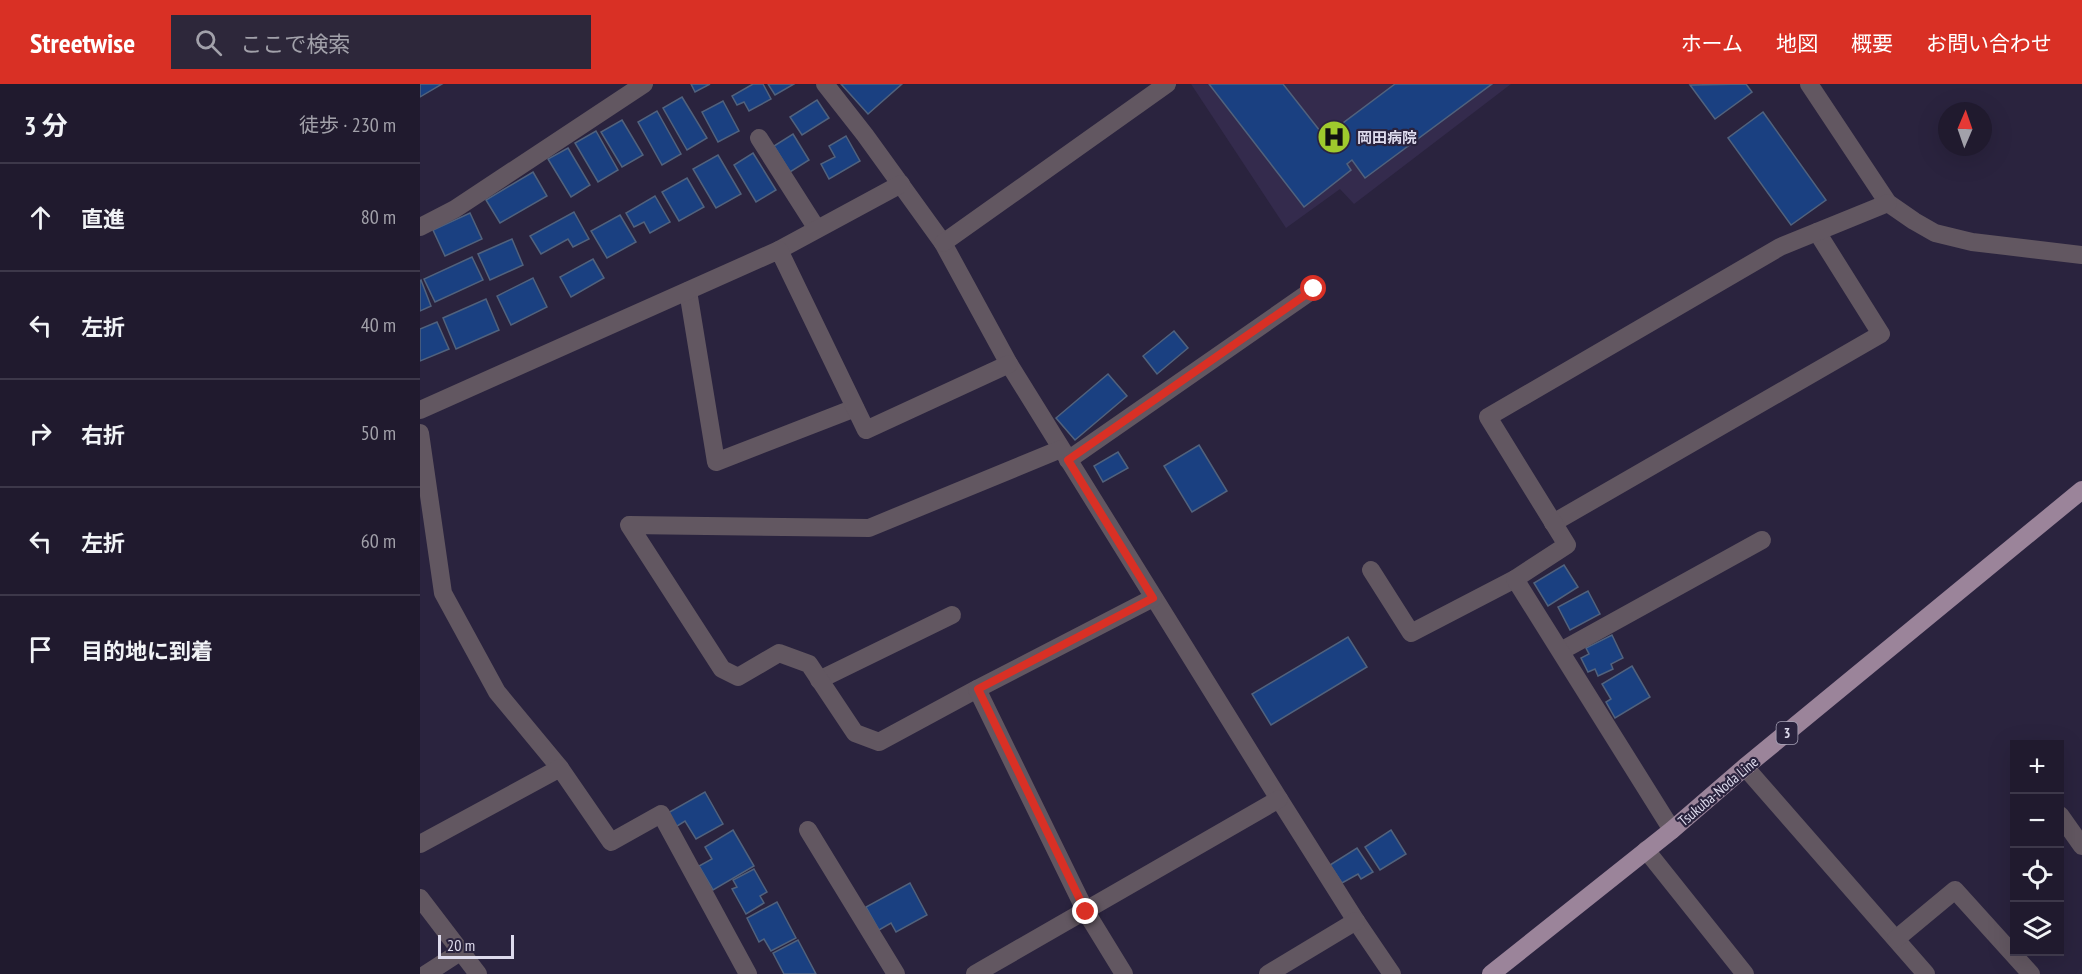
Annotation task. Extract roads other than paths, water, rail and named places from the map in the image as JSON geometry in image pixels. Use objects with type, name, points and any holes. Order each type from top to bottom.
[{"type":"main road","name":"Tsukuba-Noda Line","points":[[1491,974],[1672,830],[1745,767],[2082,490]]},
{"type":"street","points":[[420,227],[454,209],[644,84]]},
{"type":"street","points":[[825,84],[943,243],[1009,364],[1279,799],[1392,974]]},
{"type":"street","points":[[943,243],[1167,84]]},
{"type":"street","points":[[1809,84],[1888,203],[1914,221],[1935,232],[1972,242],[2082,255]]},
{"type":"street","points":[[759,138],[817,229]]},
{"type":"street","points":[[420,410],[779,250],[901,184]]},
{"type":"street","points":[[1371,570],[1411,633],[1515,579],[1567,545],[1488,417],[1780,247],[1888,203]]},
{"type":"street","points":[[1553,523],[1881,334],[1817,232]]},
{"type":"street","points":[[779,250],[866,430],[1009,364]]},
{"type":"street","points":[[1153,598],[879,742],[855,733],[809,664],[779,653],[738,677],[722,669],[629,525],[869,528],[1065,454],[1314,289]]},
{"type":"street","points":[[688,291],[716,462],[855,408]]},
{"type":"street","points":[[420,436],[443,593],[497,692],[560,768],[611,842],[661,814],[748,974]]},
{"type":"street","points":[[1560,651],[1762,540]]},
{"type":"street","points":[[1515,579],[1672,830]]},
{"type":"street","points":[[819,680],[952,615]]},
{"type":"street","points":[[978,689],[1086,912],[1124,974]]},
{"type":"street","points":[[1745,767],[1926,974]]},
{"type":"street","points":[[420,844],[560,768]]},
{"type":"street","points":[[975,974],[1279,799]]},
{"type":"street","points":[[2064,821],[2082,846]]},
{"type":"street","points":[[808,830],[896,974]]},
{"type":"street","points":[[1646,850],[1745,974]]},
{"type":"street","points":[[1896,939],[1955,890],[2031,974]]},
{"type":"street","points":[[420,898],[478,974]]},
{"type":"street","points":[[1268,974],[1356,921]]},
{"type":"street","points":[[426,974],[460,952]]},
{"type":"place","name":"岡田病院","points":[[1334,137]]}]
